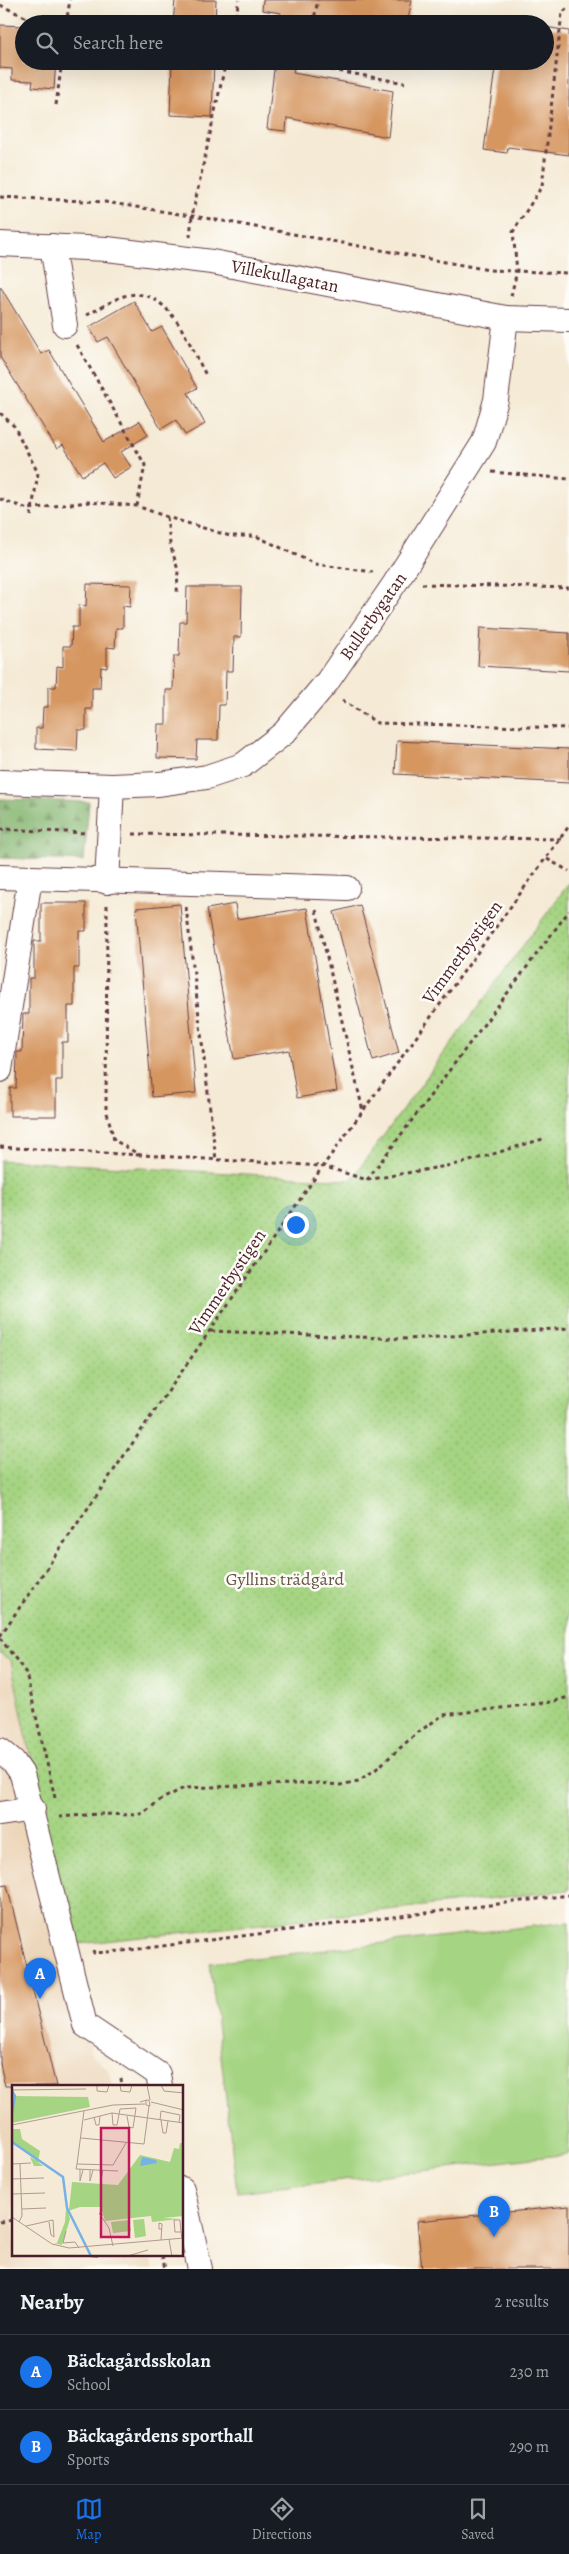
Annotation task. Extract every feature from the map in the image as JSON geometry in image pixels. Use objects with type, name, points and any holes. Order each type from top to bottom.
[{"type":"street","name":"Villekullagatan","points":[[0,244],[107,249],[188,258],[506,318],[569,320]]},
{"type":"street","points":[[52,246],[65,325]]},
{"type":"street","name":"Bullerbygatan","points":[[0,782],[112,786],[159,784],[207,777],[243,765],[284,733],[322,687],[395,583],[484,442],[496,400],[506,318]]},
{"type":"street","points":[[107,882],[112,786]]},
{"type":"street","points":[[0,878],[347,888]]},
{"type":"street","points":[[0,1070],[30,878]]},
{"type":"street","points":[[0,1750],[13,1761],[22,1774],[33,1809],[85,2025],[158,2074],[160,2085]]},
{"type":"street","points":[[0,1814],[33,1809]]},
{"type":"street","points":[[184,2198],[200,2269]]},
{"type":"path","points":[[68,15],[70,0]]},
{"type":"path","points":[[236,15],[239,0]]},
{"type":"path","points":[[315,15],[318,0]]},
{"type":"path","points":[[0,6],[20,15]]},
{"type":"path","points":[[506,318],[517,271],[513,232],[542,186],[562,13],[569,7]]},
{"type":"path","points":[[56,105],[61,70]]},
{"type":"path","points":[[188,258],[192,216],[224,70]]},
{"type":"path","points":[[332,70],[405,83]]},
{"type":"path","points":[[0,197],[105,202],[488,270],[569,273]]},
{"type":"path","points":[[137,506],[145,465],[65,325],[126,296],[150,296],[170,310],[207,377]]},
{"type":"path","points":[[0,413],[14,426],[38,473],[31,516]]},
{"type":"path","points":[[467,470],[569,479]]},
{"type":"path","points":[[0,499],[28,510],[88,502],[137,506],[166,517],[230,536],[256,536],[315,564],[370,570],[395,583],[569,588]]},
{"type":"path","points":[[166,517],[170,544],[178,570],[177,595]]},
{"type":"path","points":[[322,687],[377,723],[569,728]]},
{"type":"path","name":"Vimmerbystigen","points":[[0,1637],[324,1166],[569,826]]},
{"type":"path","points":[[0,829],[109,834],[561,839]]},
{"type":"path","points":[[547,859],[569,871]]},
{"type":"path","points":[[107,882],[106,1109],[114,1140],[140,1155]]},
{"type":"path","points":[[183,884],[216,1160]]},
{"type":"path","points":[[310,888],[363,1111]]},
{"type":"path","points":[[366,1180],[569,911]]},
{"type":"path","points":[[0,1147],[324,1166],[366,1180],[463,1163],[546,1138]]},
{"type":"path","points":[[210,1331],[408,1339],[569,1328]]},
{"type":"path","points":[[0,1637],[26,1673],[61,1826]]},
{"type":"path","points":[[59,1817],[99,1814],[136,1815],[144,1813],[160,1800],[184,1788],[319,1783],[340,1785],[358,1781],[375,1770],[417,1733],[443,1716],[551,1702],[569,1697]]},
{"type":"path","points":[[91,1945],[94,1953],[122,1951],[569,1896]]},
{"type":"path","points":[[162,2256],[165,2269]]},
{"type":"shaded area","points":[[0,1653],[11,1661],[91,2053],[108,2069],[112,2085],[12,2085],[12,2256],[150,2256],[153,2269],[0,2269]]},
{"type":"green space","points":[[0,799],[89,802],[84,861],[0,858]]},
{"type":"green space","name":"Gyllins trädgård","points":[[569,883],[569,1890],[69,1945],[11,1661],[0,1653],[0,1160],[351,1180]]},
{"type":"green space","points":[[569,1922],[569,2154],[237,2192],[210,1963]]},
{"type":"building","points":[[175,0],[216,0],[215,15],[174,15]]},
{"type":"building","points":[[263,0],[412,0],[409,15],[281,15],[281,13],[262,10]]},
{"type":"building","points":[[0,25],[15,26],[15,70],[55,70],[54,89],[32,87],[33,81],[12,80],[12,69],[0,68]]},
{"type":"building","points":[[554,28],[569,31],[569,155],[508,147],[507,153],[484,150],[495,70],[554,70]]},
{"type":"building","points":[[172,70],[214,70],[212,117],[170,115]]},
{"type":"building","points":[[274,70],[294,70],[293,73],[393,91],[388,137],[287,118],[286,131],[267,129]]},
{"type":"building","points":[[0,286],[41,354],[49,350],[104,442],[140,421],[148,435],[121,452],[131,467],[113,478],[103,463],[82,476],[63,445],[57,449],[0,357]]},
{"type":"building","points":[[134,301],[152,332],[162,327],[197,388],[188,393],[205,424],[185,435],[176,420],[161,429],[108,337],[98,342],[89,327]]},
{"type":"building","points":[[87,584],[131,585],[130,607],[123,606],[123,628],[116,628],[115,648],[107,647],[107,668],[101,667],[100,688],[92,688],[92,709],[86,709],[86,730],[78,730],[77,751],[36,749],[36,728],[42,728],[43,707],[48,707],[48,687],[56,687],[57,666],[63,667],[63,646],[71,646],[72,627],[79,627],[79,605],[86,606]]},
{"type":"building","points":[[187,587],[242,587],[241,637],[234,637],[233,671],[226,671],[225,705],[219,705],[218,740],[197,740],[196,759],[157,758],[158,724],[166,724],[166,690],[173,690],[174,656],[179,656],[180,622],[186,622]]},
{"type":"building","points":[[480,628],[569,633],[569,671],[478,666]]},
{"type":"building","points":[[397,741],[569,749],[569,783],[395,774]]},
{"type":"building","points":[[41,903],[86,903],[86,931],[79,931],[79,968],[74,968],[74,1006],[68,1006],[68,1042],[62,1042],[62,1080],[56,1080],[56,1116],[10,1116],[10,1088],[16,1088],[17,1052],[22,1052],[23,1014],[29,1014],[29,978],[34,978],[34,941],[41,941]]},
{"type":"building","points":[[180,904],[196,1093],[152,1097],[136,908]]},
{"type":"building","points":[[235,904],[237,919],[307,908],[337,1091],[297,1098],[289,1050],[234,1059],[207,909]]},
{"type":"building","points":[[360,905],[399,1053],[373,1061],[334,912]]},
{"type":"building","points":[[7,1885],[56,2085],[5,2086],[0,2064],[0,1886]]},
{"type":"building","points":[[569,2206],[569,2269],[422,2269],[417,2221]]},
{"type":"place","name":"Bäckagårdsskolan","points":[[40,1999]]},
{"type":"place","name":"Bäckagårdens sporthall","points":[[494,2237]]}]
